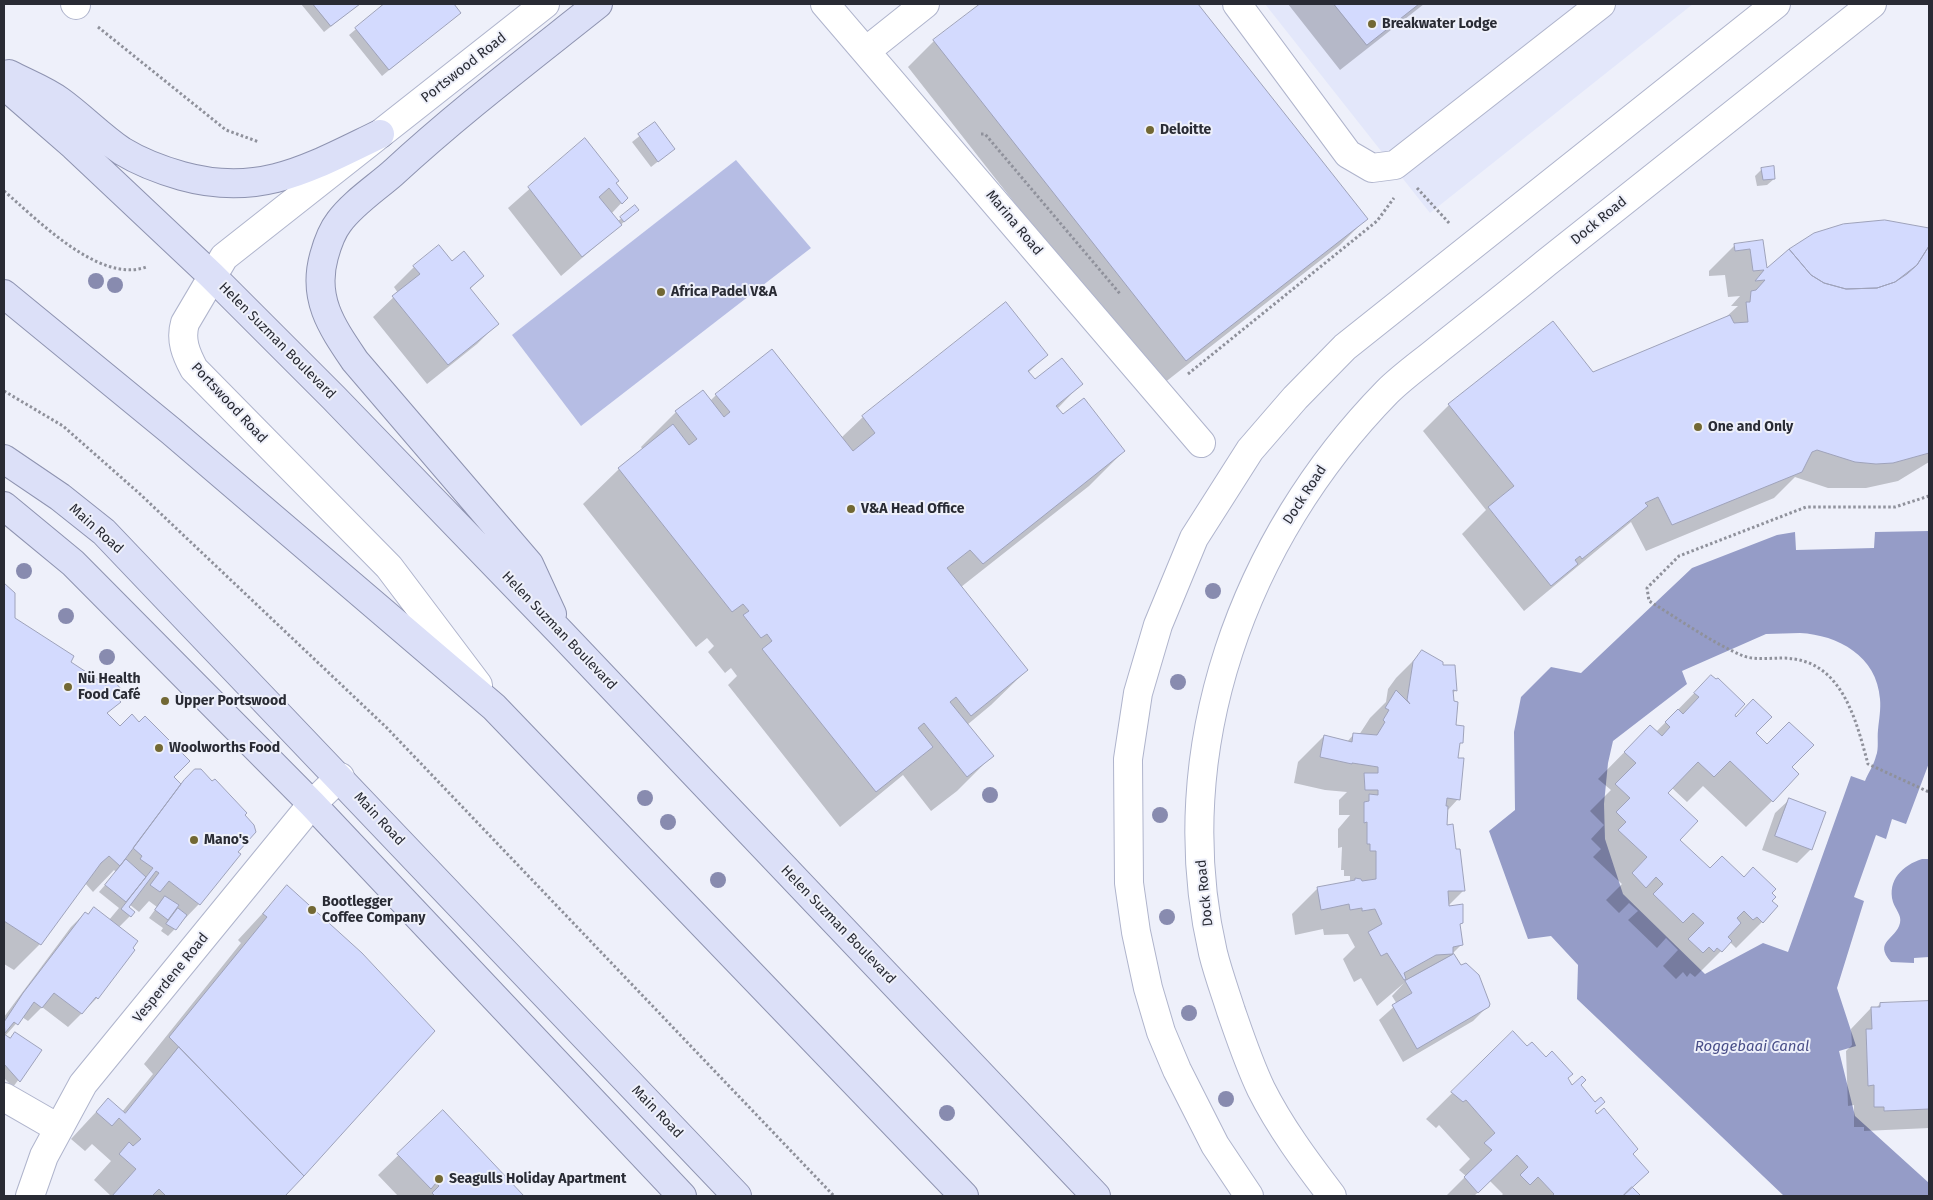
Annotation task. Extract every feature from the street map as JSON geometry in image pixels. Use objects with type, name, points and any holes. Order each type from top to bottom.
[{"type":"main road","points":[[561,633],[529,564],[355,361],[339,338],[326,316],[320,294],[321,271],[330,238],[340,221],[425,143],[598,4]]},
{"type":"main road","points":[[4,71],[59,101],[101,136],[124,152],[166,171],[223,184],[261,182],[280,177],[319,163],[380,134]]},
{"type":"main road","name":"Helen Suzman Boulevard","points":[[4,84],[74,146],[211,275],[334,398],[561,633],[1096,1196]]},
{"type":"main road","points":[[4,294],[171,431],[494,706],[964,1196]]},
{"type":"main road","name":"Main Road","points":[[7,468],[60,497],[104,532],[340,777],[737,1196]]},
{"type":"main road","points":[[4,506],[73,563],[312,804],[682,1196]]},
{"type":"street","name":"Portswood Road","points":[[494,706],[389,567],[194,369],[186,354],[183,331],[211,275],[224,257],[240,242],[545,4]]},
{"type":"street","name":"Marina Road","points":[[825,4],[1202,443]]},
{"type":"street","points":[[866,51],[926,4]]},
{"type":"street","points":[[1237,4],[1348,154],[1372,168],[1395,165],[1602,4]]},
{"type":"street","points":[[1249,1196],[1215,1145],[1161,1032],[1148,988],[1136,932],[1129,883],[1128,759],[1138,693],[1158,625],[1194,538],[1250,450],[1294,398],[1345,347],[1404,298],[1776,4]]},
{"type":"street","name":"Dock Road","points":[[1332,1196],[1285,1131],[1261,1088],[1241,1042],[1220,976],[1204,904],[1199,832],[1204,745],[1217,687],[1238,621],[1257,576],[1287,520],[1319,471],[1352,430],[1390,389],[1872,4]]},
{"type":"street","name":"Vesperdene Road","points":[[30,1196],[44,1156],[83,1084],[312,804],[340,777]]},
{"type":"street","points":[[4,1097],[58,1128]]},
{"type":"path","points":[[76,4],[98,28],[226,130],[259,142]]},
{"type":"path","points":[[938,134],[985,134],[1125,300]]},
{"type":"path","points":[[4,191],[82,254],[116,269],[134,271],[146,267]]},
{"type":"path","points":[[1182,368],[1189,375],[1376,221],[1397,195]]},
{"type":"path","points":[[1439,212],[1448,221]]},
{"type":"path","points":[[4,391],[63,426],[147,501],[387,728],[834,1196]]},
{"type":"path","points":[[1929,496],[1895,507],[1806,507],[1679,556],[1647,588],[1649,601],[1743,656],[1796,659],[1820,669],[1840,690],[1850,705],[1868,764],[1929,792]]},
{"type":"shaded area","points":[[1265,4],[1693,4],[1430,213]]},
{"type":"shaded area","name":"Africa Padel V&A","points":[[736,160],[811,248],[581,426],[512,335]]},
{"type":"water","name":"Roggebaai Canal","points":[[1929,531],[1929,763],[1906,824],[1892,819],[1886,839],[1876,835],[1854,897],[1864,901],[1837,988],[1856,1046],[1839,1051],[1855,1116],[1929,1183],[1929,1196],[1784,1196],[1577,999],[1578,965],[1551,936],[1528,939],[1489,831],[1515,810],[1514,732],[1521,697],[1551,667],[1581,673],[1692,568],[1777,535],[1795,532],[1796,550],[1874,548],[1875,532]],"holes":[[[1800,633],[1841,643],[1863,660],[1872,671],[1877,684],[1880,703],[1875,759],[1865,781],[1851,776],[1788,952],[1763,943],[1705,974],[1623,894],[1605,839],[1604,804],[1608,763],[1613,741],[1687,684],[1682,671],[1766,634]]]},
{"type":"water","points":[[1922,859],[1929,859],[1929,957],[1914,958],[1914,963],[1891,962],[1884,949],[1887,941],[1898,929],[1900,923],[1899,915],[1893,902],[1892,887],[1898,874],[1903,869]]},
{"type":"building","points":[[313,4],[360,4],[331,26]]},
{"type":"building","points":[[384,4],[454,4],[461,13],[389,70],[355,28]]},
{"type":"building","name":"Deloitte","points":[[980,4],[1198,4],[1368,219],[1186,361],[933,40]]},
{"type":"building","name":"Breakwater Lodge","points":[[1334,4],[1419,4],[1367,45]]},
{"type":"building","points":[[655,122],[675,149],[658,162],[638,134]]},
{"type":"building","points":[[585,138],[619,181],[616,183],[628,198],[622,204],[609,188],[599,197],[622,225],[582,257],[528,187]]},
{"type":"building","points":[[1774,166],[1775,179],[1763,180],[1761,168]]},
{"type":"building","points":[[635,205],[639,210],[624,222],[620,217]]},
{"type":"building","points":[[1885,220],[1929,228],[1929,246],[1917,265],[1907,274],[1895,282],[1877,288],[1846,289],[1824,283],[1811,275],[1789,249],[1814,233],[1843,224]]},
{"type":"building","name":"One and Only","points":[[1763,240],[1767,268],[1789,249],[1811,275],[1824,283],[1846,289],[1877,288],[1895,282],[1917,265],[1929,246],[1929,453],[1893,463],[1876,464],[1855,462],[1817,450],[1812,452],[1802,472],[1672,525],[1658,497],[1645,503],[1648,506],[1582,559],[1580,556],[1575,560],[1578,564],[1551,586],[1488,507],[1514,486],[1448,404],[1553,321],[1593,372],[1730,315],[1734,323],[1748,322],[1746,302],[1750,302],[1751,291],[1756,290],[1765,280],[1755,281],[1764,270],[1753,271],[1750,249],[1735,251],[1734,244]]},
{"type":"building","points":[[439,245],[452,261],[464,251],[484,276],[470,288],[499,324],[448,365],[392,296],[420,274],[413,266]]},
{"type":"building","name":"V&A Head Office","points":[[1006,302],[1048,355],[1028,371],[1035,379],[1062,358],[1083,384],[1056,406],[1063,414],[1084,398],[1125,451],[983,564],[970,550],[947,568],[1028,670],[971,716],[956,697],[950,702],[994,756],[967,777],[924,723],[918,728],[933,747],[876,792],[762,649],[772,641],[767,634],[761,638],[743,615],[749,611],[743,604],[732,612],[618,468],[673,424],[689,445],[697,439],[675,411],[703,390],[724,417],[730,412],[715,394],[772,349],[853,451],[875,433],[862,416]]},
{"type":"building","points":[[4,583],[15,593],[15,618],[74,656],[71,662],[106,685],[112,679],[122,690],[115,696],[121,702],[107,713],[120,726],[132,714],[139,722],[145,716],[190,761],[174,777],[181,784],[120,866],[109,856],[101,863],[41,945],[4,921]]},
{"type":"building","points":[[1422,650],[1443,662],[1443,665],[1455,665],[1457,691],[1453,690],[1454,701],[1458,702],[1456,725],[1464,726],[1463,743],[1460,743],[1458,758],[1464,758],[1460,800],[1447,798],[1446,806],[1448,806],[1447,825],[1453,824],[1456,849],[1460,849],[1465,891],[1448,891],[1449,906],[1463,904],[1463,923],[1460,924],[1463,945],[1453,947],[1453,954],[1436,955],[1404,973],[1406,979],[1404,980],[1387,953],[1381,956],[1368,932],[1382,924],[1375,909],[1362,911],[1362,908],[1350,910],[1349,904],[1321,910],[1317,887],[1355,880],[1355,878],[1362,881],[1376,879],[1376,851],[1370,851],[1370,844],[1367,844],[1367,822],[1364,823],[1364,802],[1369,801],[1369,794],[1378,795],[1378,790],[1365,790],[1364,773],[1378,773],[1378,767],[1320,757],[1324,735],[1352,742],[1353,733],[1377,735],[1385,722],[1383,720],[1389,710],[1385,708],[1396,690],[1410,704],[1407,700],[1413,662]]},
{"type":"building","points":[[1711,675],[1716,679],[1718,678],[1745,704],[1735,715],[1736,717],[1753,699],[1772,717],[1756,733],[1767,744],[1789,722],[1814,745],[1792,767],[1799,774],[1773,802],[1730,761],[1714,777],[1698,762],[1668,793],[1698,821],[1680,840],[1710,868],[1722,856],[1744,877],[1753,867],[1776,889],[1772,893],[1776,897],[1772,901],[1778,906],[1763,923],[1757,917],[1753,920],[1744,911],[1737,918],[1741,923],[1728,937],[1732,941],[1722,952],[1717,948],[1714,952],[1709,947],[1703,953],[1688,939],[1704,923],[1693,913],[1683,923],[1653,894],[1663,884],[1656,877],[1646,888],[1632,873],[1647,857],[1618,830],[1626,822],[1616,812],[1630,798],[1615,784],[1636,763],[1624,752],[1650,725],[1662,736],[1670,727],[1665,722],[1678,709],[1683,714],[1699,697],[1694,693]]},
{"type":"building","name":"Mano's","points":[[195,769],[201,769],[212,781],[215,779],[247,813],[245,815],[254,825],[256,832],[238,852],[241,854],[200,905],[169,881],[160,892],[150,885],[159,873],[156,871],[129,907],[135,912],[131,917],[121,909],[153,868],[140,859],[142,856],[133,848],[184,780]]},
{"type":"building","points":[[1789,798],[1826,812],[1812,850],[1775,836]]},
{"type":"building","points":[[126,859],[146,877],[126,902],[105,885]]},
{"type":"building","points":[[287,885],[362,953],[435,1031],[304,1176],[169,1037],[267,917],[263,914]]},
{"type":"building","points":[[165,896],[179,905],[168,920],[155,910]]},
{"type":"building","points":[[94,907],[138,941],[133,948],[135,950],[98,999],[96,997],[82,1014],[54,993],[42,1008],[34,1002],[18,1025],[14,1022],[5,1033],[4,1022],[23,993],[85,912],[88,914]]},
{"type":"building","points":[[178,908],[187,915],[176,930],[166,924]]},
{"type":"building","points":[[1454,954],[1461,965],[1466,963],[1479,975],[1490,1004],[1489,1007],[1417,1049],[1392,1005],[1412,993],[1405,981]]},
{"type":"building","points":[[1929,1001],[1929,1109],[1884,1111],[1884,1107],[1874,1107],[1874,1085],[1868,1086],[1866,1029],[1872,1029],[1871,1007],[1880,1007],[1880,1003]]},
{"type":"building","points":[[1513,1031],[1527,1046],[1532,1042],[1546,1057],[1552,1051],[1573,1074],[1568,1078],[1572,1085],[1582,1076],[1586,1080],[1581,1085],[1595,1102],[1601,1097],[1605,1102],[1595,1111],[1597,1114],[1604,1108],[1638,1149],[1633,1154],[1649,1172],[1623,1196],[1552,1196],[1554,1194],[1538,1177],[1530,1185],[1520,1175],[1528,1167],[1517,1155],[1478,1193],[1464,1177],[1492,1150],[1484,1143],[1495,1133],[1466,1100],[1463,1102],[1451,1092]]},
{"type":"building","points":[[15,1032],[42,1050],[20,1082],[4,1064],[4,1034],[10,1038]]},
{"type":"building","points":[[179,1047],[304,1176],[285,1196],[166,1196],[159,1189],[152,1196],[112,1196],[136,1169],[119,1154],[129,1142],[133,1146],[141,1139],[119,1118],[112,1126],[96,1112],[108,1098],[125,1113]]},
{"type":"building","points":[[443,1110],[524,1196],[435,1196],[432,1193],[439,1186],[436,1183],[431,1189],[397,1154]]},
{"type":"building","points":[[1632,1187],[1641,1196],[1623,1196]]},
{"type":"place","name":"Breakwater Lodge","points":[[1372,24]]},
{"type":"place","name":"Deloitte","points":[[1150,130]]},
{"type":"place","name":"Africa Padel V&A","points":[[661,292]]},
{"type":"place","name":"One and Only","points":[[1698,427]]},
{"type":"place","name":"V&A Head Office","points":[[851,509]]},
{"type":"place","name":"Nü Health Food Café","points":[[68,687]]},
{"type":"place","name":"Upper Portswood","points":[[165,701]]},
{"type":"place","name":"Woolworths Food","points":[[159,748]]},
{"type":"place","name":"Mano's","points":[[194,840]]},
{"type":"place","name":"Bootlegger Coffee Company","points":[[312,910]]},
{"type":"place","name":"Seagulls Holiday Apartment","points":[[439,1179]]}]
